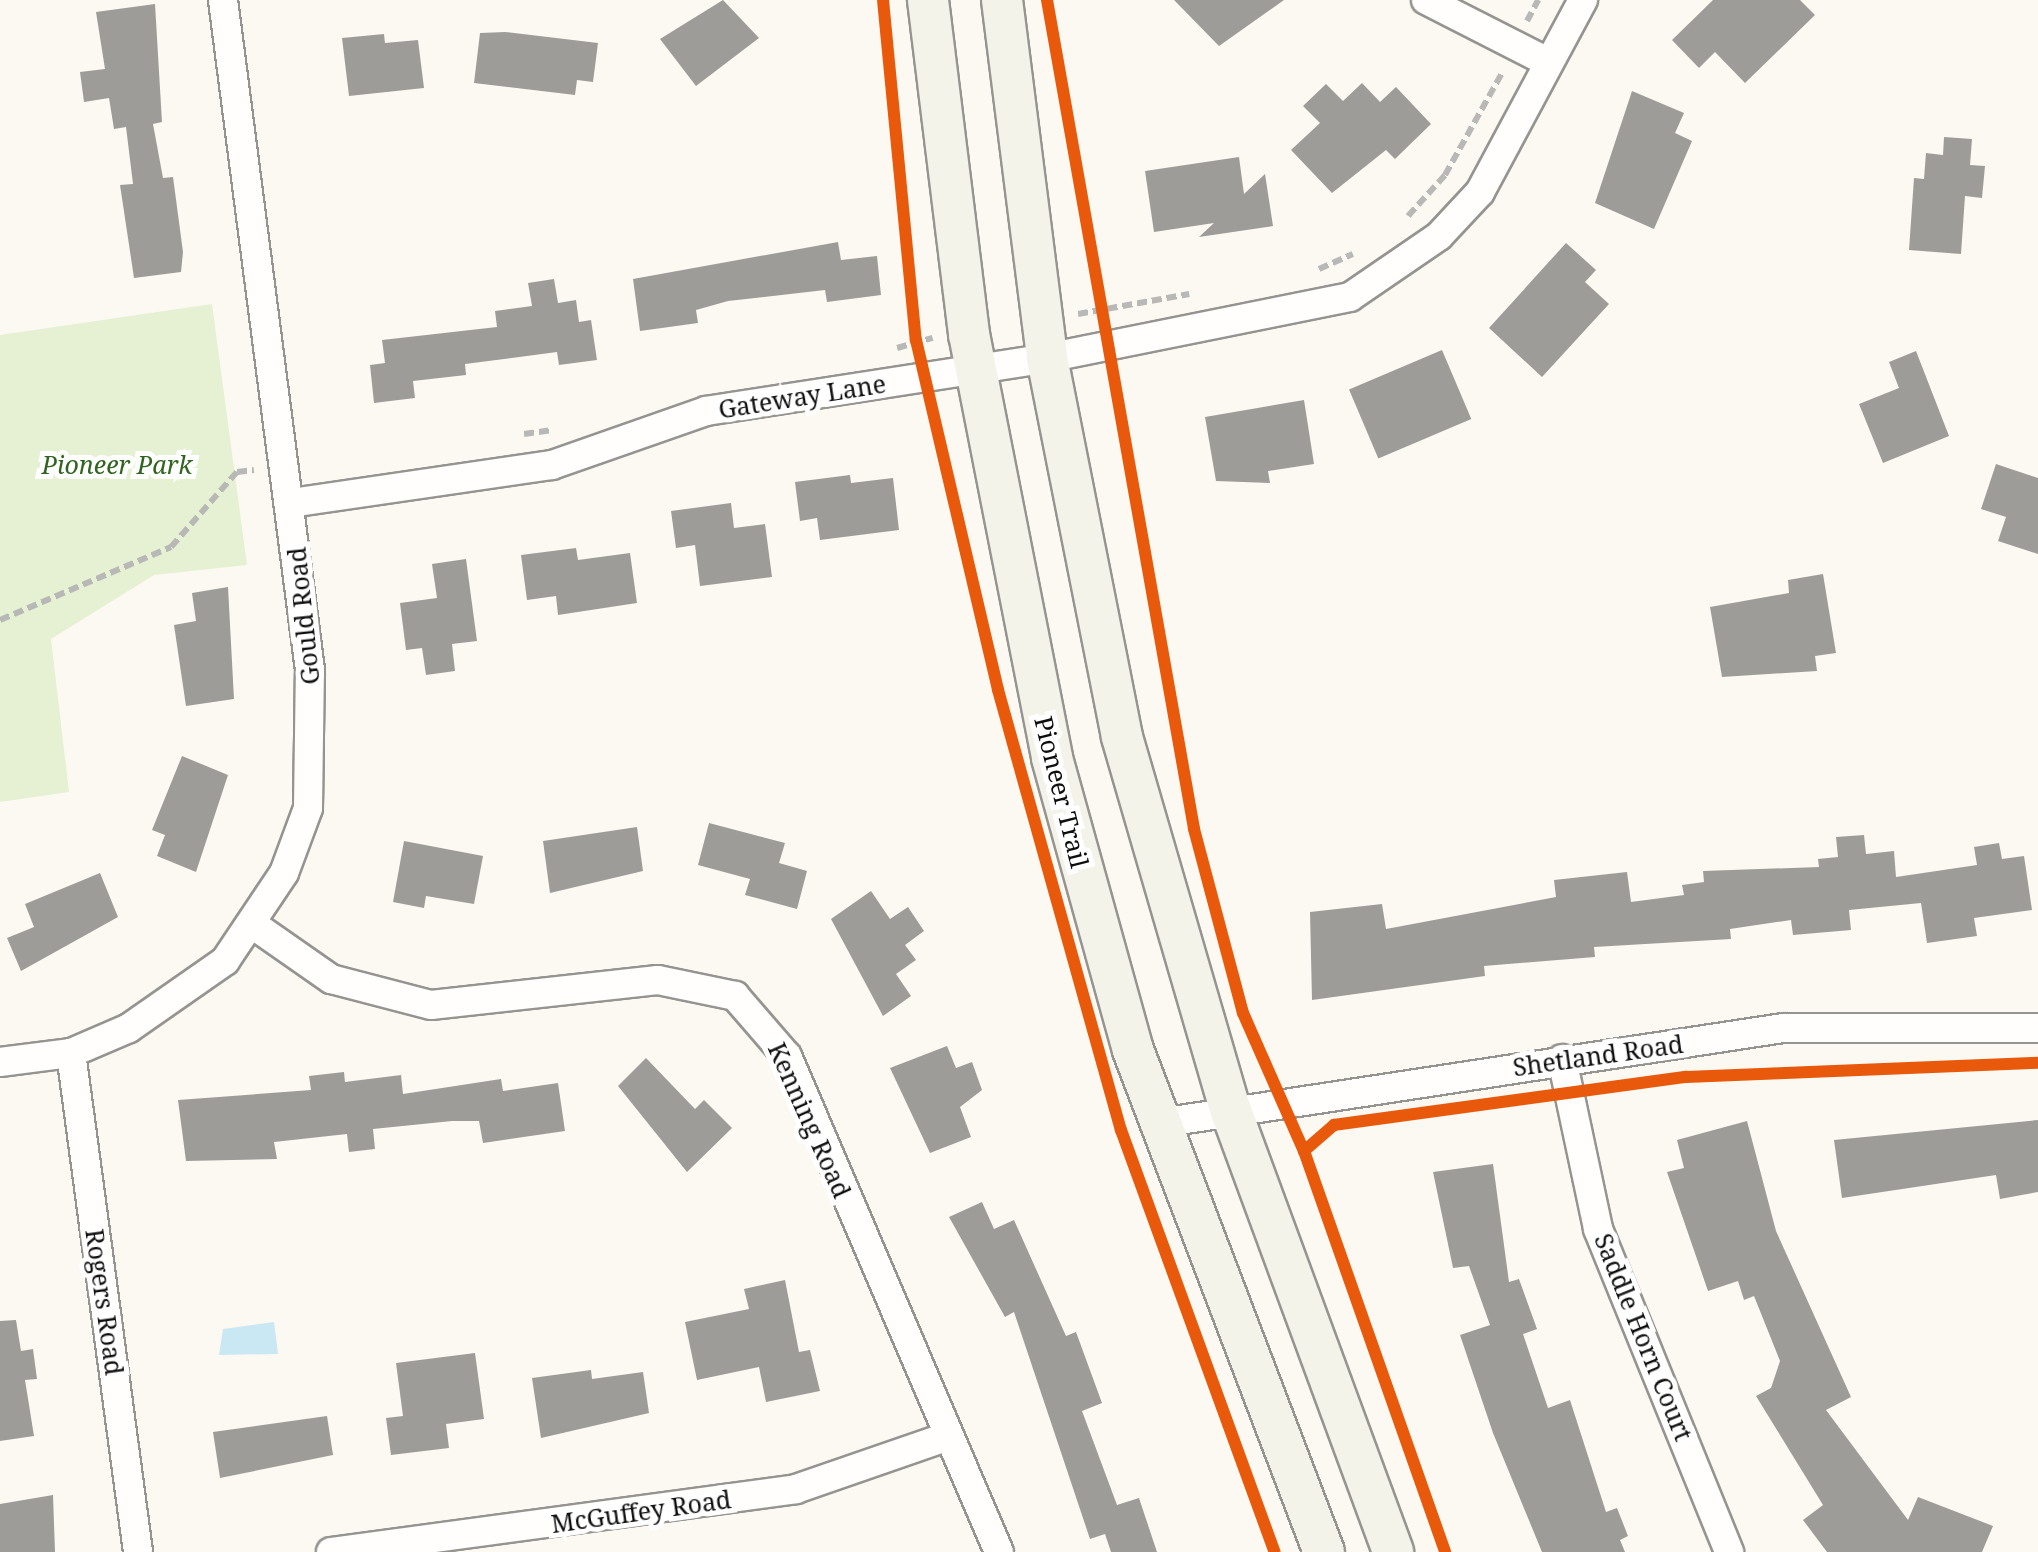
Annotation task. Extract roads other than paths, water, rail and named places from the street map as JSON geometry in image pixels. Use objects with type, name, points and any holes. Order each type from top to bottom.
[{"type":"main road","name":"Pioneer Trail","points":[[928,0],[972,352],[1052,758],[1160,1123],[1324,1552]]},
{"type":"main road","points":[[1002,0],[1044,340],[1122,737],[1231,1111],[1392,1552]]},
{"type":"street","name":"Gould Road","points":[[0,1062],[71,1052],[186,993],[255,926],[308,808],[316,744],[291,504],[223,0]]},
{"type":"street","points":[[1426,0],[1544,60]]},
{"type":"street","name":"Gateway Lane","points":[[291,504],[552,465],[706,411],[929,377],[972,352],[1044,340],[1103,347],[1309,309],[1394,272],[1480,192],[1544,60],[1583,0]]},
{"type":"street","name":"Kenning Road","points":[[255,926],[331,980],[431,1005],[658,980],[735,996],[786,1056],[943,1438],[999,1552]]},
{"type":"street","name":"Shetland Road","points":[[1160,1123],[1562,1059],[1831,1025],[2038,1028]]},
{"type":"street","name":"Rogers Road","points":[[71,1052],[138,1552]]},
{"type":"street","name":"Saddle Horn Court","points":[[1562,1059],[1598,1228],[1729,1552]]},
{"type":"street","name":"McGuffey Road","points":[[331,1552],[796,1488],[943,1438]]},
{"type":"water","points":[[274,1322],[278,1354],[219,1355],[223,1329]]},
{"type":"park label","name":"Pioneer Park","points":[[117,464]]}]
